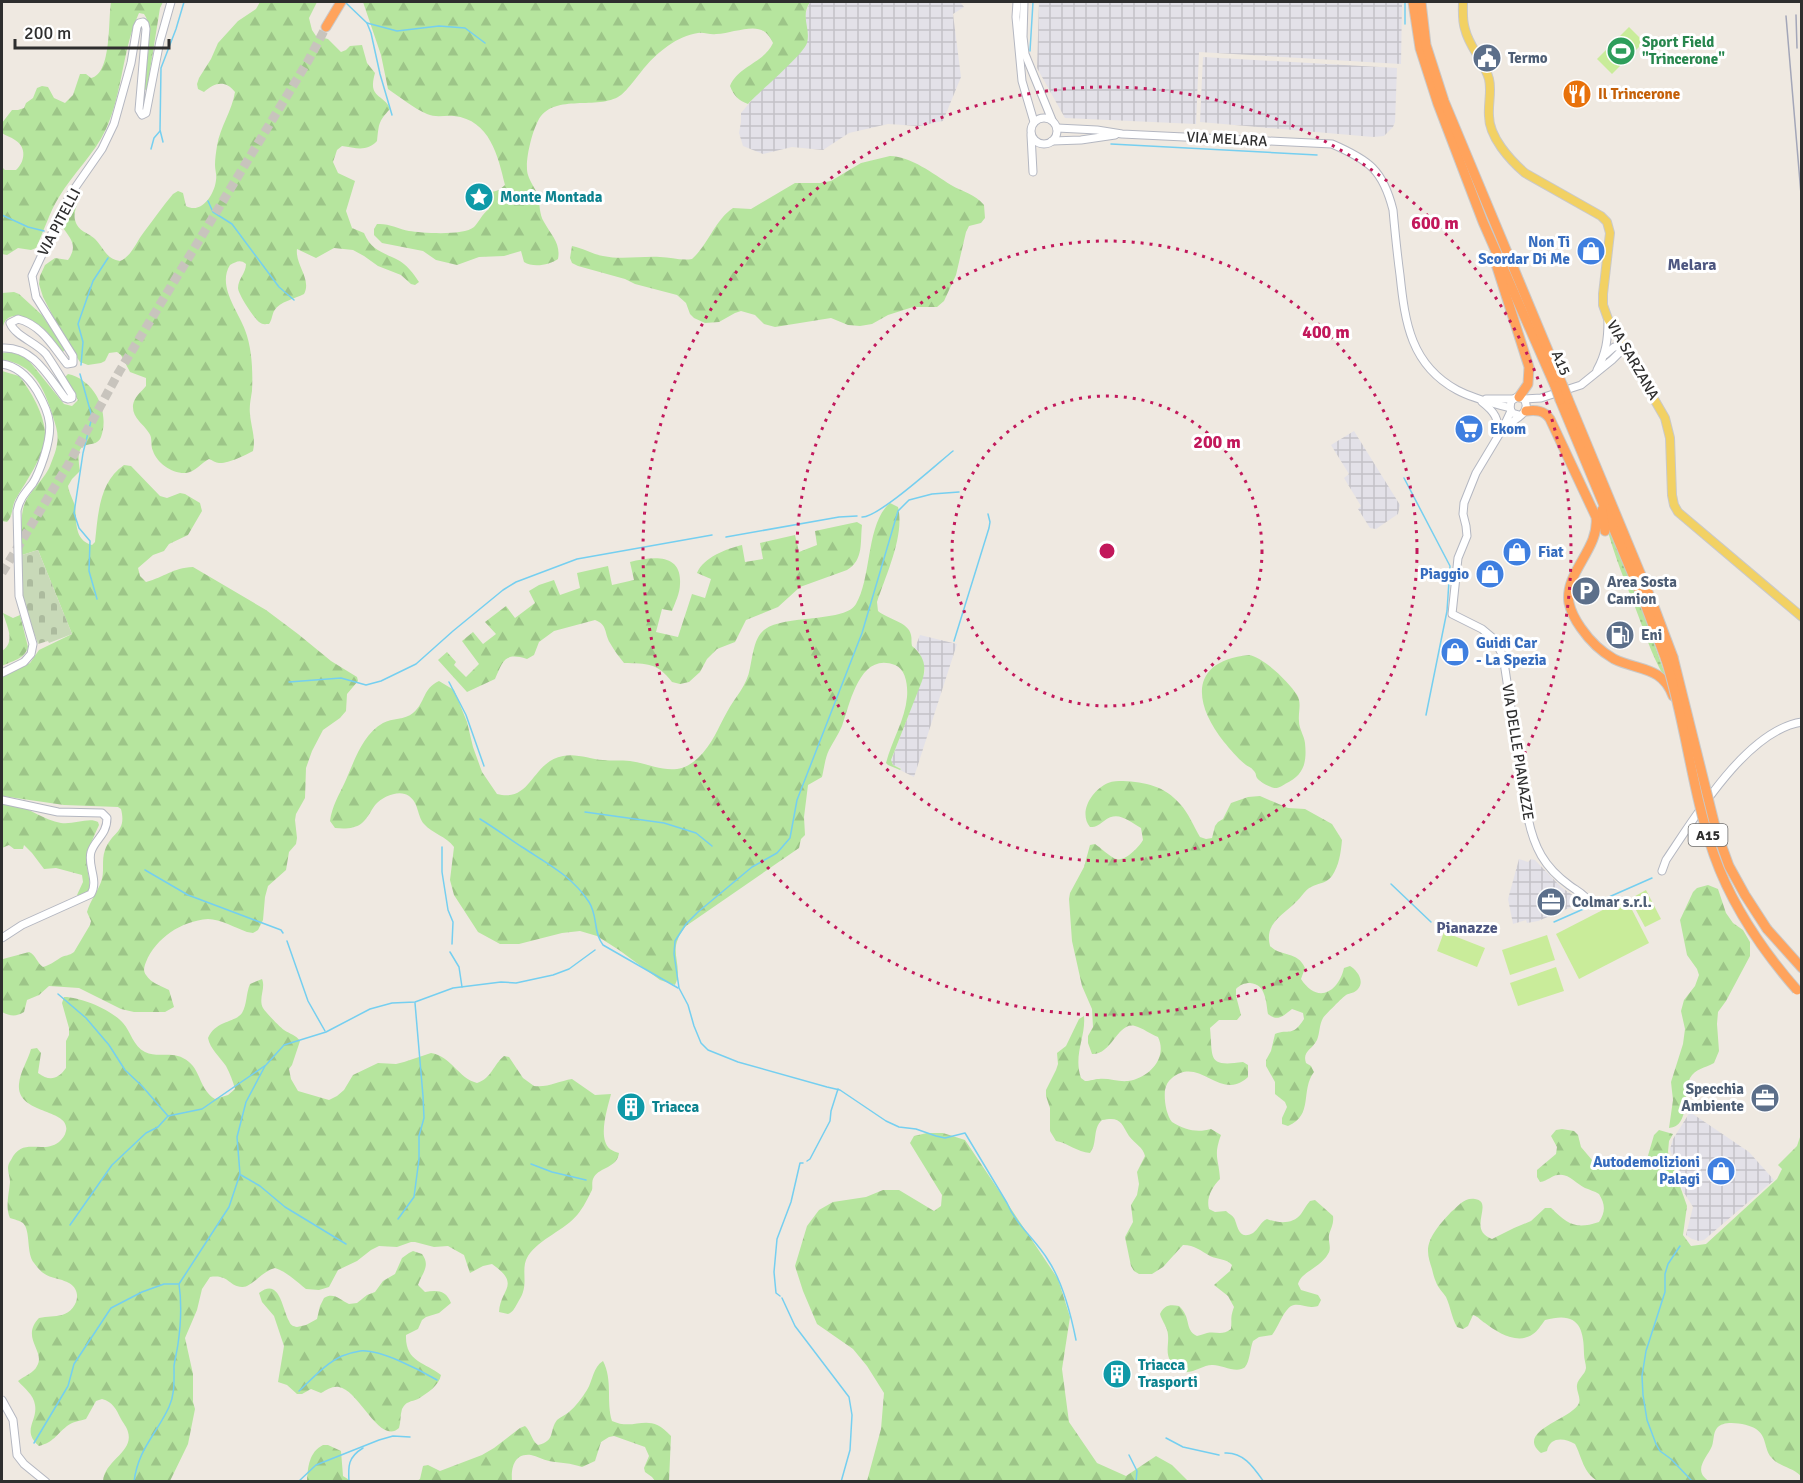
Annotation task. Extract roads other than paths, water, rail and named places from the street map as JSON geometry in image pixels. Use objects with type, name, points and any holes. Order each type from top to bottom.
[{"type":"highway","points":[[326,27],[341,2]]},
{"type":"highway","name":"A15","points":[[1413,2],[1420,48],[1483,222],[1558,385]]},
{"type":"highway","name":"A15","points":[[1421,2],[1431,74]]},
{"type":"highway","name":"A15","points":[[1441,103],[1564,400],[1653,604],[1670,658],[1716,830],[1729,866],[1744,895],[1767,929],[1802,968]]},
{"type":"highway","points":[[1483,222],[1529,367],[1530,374],[1522,405],[1546,414],[1596,517],[1594,538],[1577,570],[1569,595],[1571,611],[1596,647],[1615,659],[1661,676],[1670,688],[1685,736]]},
{"type":"highway","name":"A15","points":[[1564,400],[1583,454],[1670,658],[1705,824],[1723,878],[1756,938],[1772,962],[1799,992]]},
{"type":"highway","points":[[1583,454],[1587,472],[1604,516],[1605,531]]},
{"type":"main road","name":"VIA SARZANA","points":[[1463,2],[1465,29],[1490,81],[1490,126],[1499,141],[1525,173],[1601,216],[1607,222],[1610,233],[1603,305],[1608,319],[1657,403],[1668,428],[1674,505],[1678,512],[1802,617]]},
{"type":"street","name":"VIA PITELLI","points":[[2,348],[19,350],[33,357],[65,398],[72,398],[72,394],[45,354],[13,330],[10,323],[18,319],[26,321],[48,338],[68,364],[73,363],[73,356],[36,297],[32,276],[70,195],[102,149],[114,124],[131,63],[136,27],[143,22],[146,28],[139,110],[142,115],[146,113],[160,41],[171,2]]},
{"type":"street","points":[[1017,2],[1016,17],[1022,81],[1034,122]]},
{"type":"street","points":[[1024,2],[1025,54],[1057,128],[1052,141]]},
{"type":"street","points":[[1033,172],[1031,126],[1042,117],[1052,120]]},
{"type":"street","points":[[1057,128],[1122,134]]},
{"type":"street","points":[[1031,135],[1038,143],[1043,144],[1052,141],[1081,140],[1122,134]]},
{"type":"street","name":"VIA MELARA","points":[[1122,134],[1332,144],[1355,154],[1372,166],[1384,183],[1393,210],[1403,306],[1414,345],[1427,364],[1442,379],[1477,399]]},
{"type":"street","points":[[1594,375],[1605,355],[1608,319]]},
{"type":"street","points":[[1605,355],[1614,347],[1625,347]]},
{"type":"street","name":"VIA DELLE PIANAZZE","points":[[1503,428],[1510,403],[1535,404],[1541,398],[1581,385],[1625,347]]},
{"type":"street","points":[[1612,360],[1623,359],[1635,364]]},
{"type":"street","points":[[2,364],[24,375],[34,387],[46,410],[51,429],[41,467],[19,503],[17,511],[19,596],[32,638],[32,650],[24,662],[2,673]]},
{"type":"street","points":[[1477,399],[1522,405]]},
{"type":"street","points":[[1477,399],[1510,409],[1514,414],[1522,405]]},
{"type":"street","points":[[1477,399],[1491,409],[1497,417],[1498,435]]},
{"type":"street","name":"VIA DELLE PIANAZZE","points":[[1522,405],[1498,435],[1475,476],[1464,503],[1463,514],[1467,536],[1458,558],[1452,614],[1482,629],[1494,639],[1503,656],[1533,841],[1537,851],[1550,868],[1586,896],[1590,903]]},
{"type":"street","points":[[1662,871],[1666,860],[1719,783],[1769,735],[1779,729],[1802,722]]},
{"type":"street","points":[[2,800],[58,812],[102,813],[107,818],[107,825],[91,851],[94,877],[94,888],[91,894],[22,925],[2,938]]},
{"type":"street","points":[[2,1400],[13,1420],[17,1455],[24,1464],[46,1482]]},
{"type":"waterway","points":[[163,142],[160,130],[161,68],[184,2]]},
{"type":"waterway","points":[[1030,51],[1033,2]]},
{"type":"waterway","points":[[1405,2],[1405,24]]},
{"type":"waterway","points":[[346,3],[367,23],[392,115]]},
{"type":"waterway","points":[[367,23],[397,31],[439,26],[465,28],[485,43]]},
{"type":"waterway","points":[[151,149],[154,138],[160,131]]},
{"type":"waterway","points":[[1111,144],[1317,155]]},
{"type":"waterway","points":[[208,201],[213,212],[232,224],[279,287],[294,300]]},
{"type":"waterway","points":[[2,215],[28,227],[44,231]]},
{"type":"waterway","points":[[81,365],[83,342],[78,324],[93,281],[108,258]]},
{"type":"waterway","points":[[80,374],[92,417],[83,453],[74,513],[79,528],[90,541],[89,571],[97,599]]},
{"type":"waterway","points":[[862,517],[870,515],[894,500],[953,451]]},
{"type":"waterway","points":[[1404,478],[1450,566],[1447,611],[1426,715]]},
{"type":"waterway","points":[[959,492],[932,494],[909,500],[898,511],[862,633],[797,800],[790,838],[777,853],[752,867],[698,912],[686,924],[675,941],[674,954],[679,988],[688,1005],[701,1043],[708,1050],[738,1062],[840,1090],[886,1121],[899,1127],[916,1129],[945,1138],[965,1133],[1011,1211],[1053,1268],[1065,1298],[1076,1340]]},
{"type":"waterway","points":[[954,641],[989,528],[988,514]]},
{"type":"waterway","points":[[726,537],[839,517],[857,516]]},
{"type":"waterway","points":[[289,682],[341,678],[366,685],[381,681],[416,664],[453,631],[516,582],[577,559],[712,535]]},
{"type":"waterway","points":[[449,682],[466,715],[484,766]]},
{"type":"waterway","points":[[585,812],[664,823],[696,833],[712,846]]},
{"type":"waterway","points":[[480,819],[550,865],[575,885],[592,907],[598,935],[603,945],[678,988]]},
{"type":"waterway","points":[[442,847],[442,872],[448,910],[453,922],[452,944]]},
{"type":"waterway","points":[[145,870],[188,895],[281,930],[283,933]]},
{"type":"waterway","points":[[1593,904],[1652,878]]},
{"type":"waterway","points":[[1391,884],[1431,922]]},
{"type":"waterway","points":[[1554,922],[1588,907]]},
{"type":"waterway","points":[[287,941],[308,1001],[325,1031]]},
{"type":"waterway","points":[[70,1225],[112,1165],[146,1133],[158,1127],[168,1116],[202,1109],[266,1065],[284,1045],[326,1032],[370,1009],[392,1003],[415,1002],[453,988],[501,982],[516,983],[553,975],[569,969],[595,950]]},
{"type":"waterway","points":[[450,952],[459,967],[462,987]]},
{"type":"waterway","points":[[58,994],[86,1018],[109,1045],[125,1070],[168,1116]]},
{"type":"waterway","points":[[398,1219],[414,1197],[419,1159],[419,1136],[424,1118],[415,1003]]},
{"type":"waterway","points":[[134,1482],[143,1451],[164,1417],[172,1397],[180,1321],[179,1284],[229,1207],[240,1174],[237,1137],[246,1102],[265,1066]]},
{"type":"waterway","points":[[807,1161],[830,1121],[838,1089]]},
{"type":"waterway","points":[[780,1296],[776,1293],[774,1272],[777,1239],[791,1202],[800,1163],[803,1163]]},
{"type":"waterway","points":[[531,1164],[552,1172],[586,1180]]},
{"type":"waterway","points":[[241,1175],[260,1186],[285,1207],[346,1244]]},
{"type":"waterway","points":[[1680,1246],[1668,1264],[1665,1274],[1665,1292],[1646,1351],[1642,1376],[1643,1395],[1647,1420],[1660,1451],[1693,1482]]},
{"type":"waterway","points":[[34,1443],[68,1386],[74,1364],[111,1308],[164,1284],[178,1284]]},
{"type":"waterway","points":[[782,1298],[795,1326],[849,1397],[852,1415],[850,1450],[841,1482]]},
{"type":"waterway","points":[[299,1391],[330,1363],[342,1356],[360,1351],[389,1357],[437,1380]]},
{"type":"waterway","points":[[298,1482],[316,1465],[379,1440],[393,1436],[410,1437]]},
{"type":"waterway","points":[[1166,1438],[1183,1447],[1219,1455]]},
{"type":"waterway","points":[[349,1482],[350,1462],[354,1455],[363,1448]]},
{"type":"waterway","points":[[1225,1453],[1232,1453],[1243,1458],[1264,1482]]},
{"type":"waterway","points":[[1129,1455],[1137,1471],[1136,1482]]},
{"type":"tunnel","points":[[2,573],[68,465],[119,372],[308,61],[326,27]]},
{"type":"railway","points":[[1796,15],[1797,48]]},
{"type":"railway","points":[[1786,16],[1802,206]]},
{"type":"place","name":"Sport Field \"Trincerone\"","points":[[1621,51]]},
{"type":"place","name":"Termo","points":[[1487,58]]},
{"type":"place","name":"Il Trincerone","points":[[1577,94]]},
{"type":"place","name":"Monte Montada","points":[[479,197]]},
{"type":"place","name":"Non Ti Scordar Di Me","points":[[1591,251]]},
{"type":"place","name":"Ekom","points":[[1469,429]]},
{"type":"place","name":"Fiat","points":[[1517,552]]},
{"type":"place","name":"Piaggio","points":[[1490,574]]},
{"type":"place","name":"Area Sosta Camion","points":[[1586,591]]},
{"type":"place","name":"Eni","points":[[1620,635]]},
{"type":"place","name":"Guidi Car - La Spezia","points":[[1455,652]]},
{"type":"place","name":"Colmar s.r.l.","points":[[1551,902]]},
{"type":"place","name":"Specchia Ambiente","points":[[1765,1098]]},
{"type":"place","name":"Triacca","points":[[631,1107]]},
{"type":"place","name":"Autodemolizioni Palagi","points":[[1721,1171]]},
{"type":"place","name":"Triacca Trasporti","points":[[1117,1374]]},
{"type":"district","name":"Melara","points":[[1692,265]]},
{"type":"district","name":"Pianazze","points":[[1467,928]]}]
